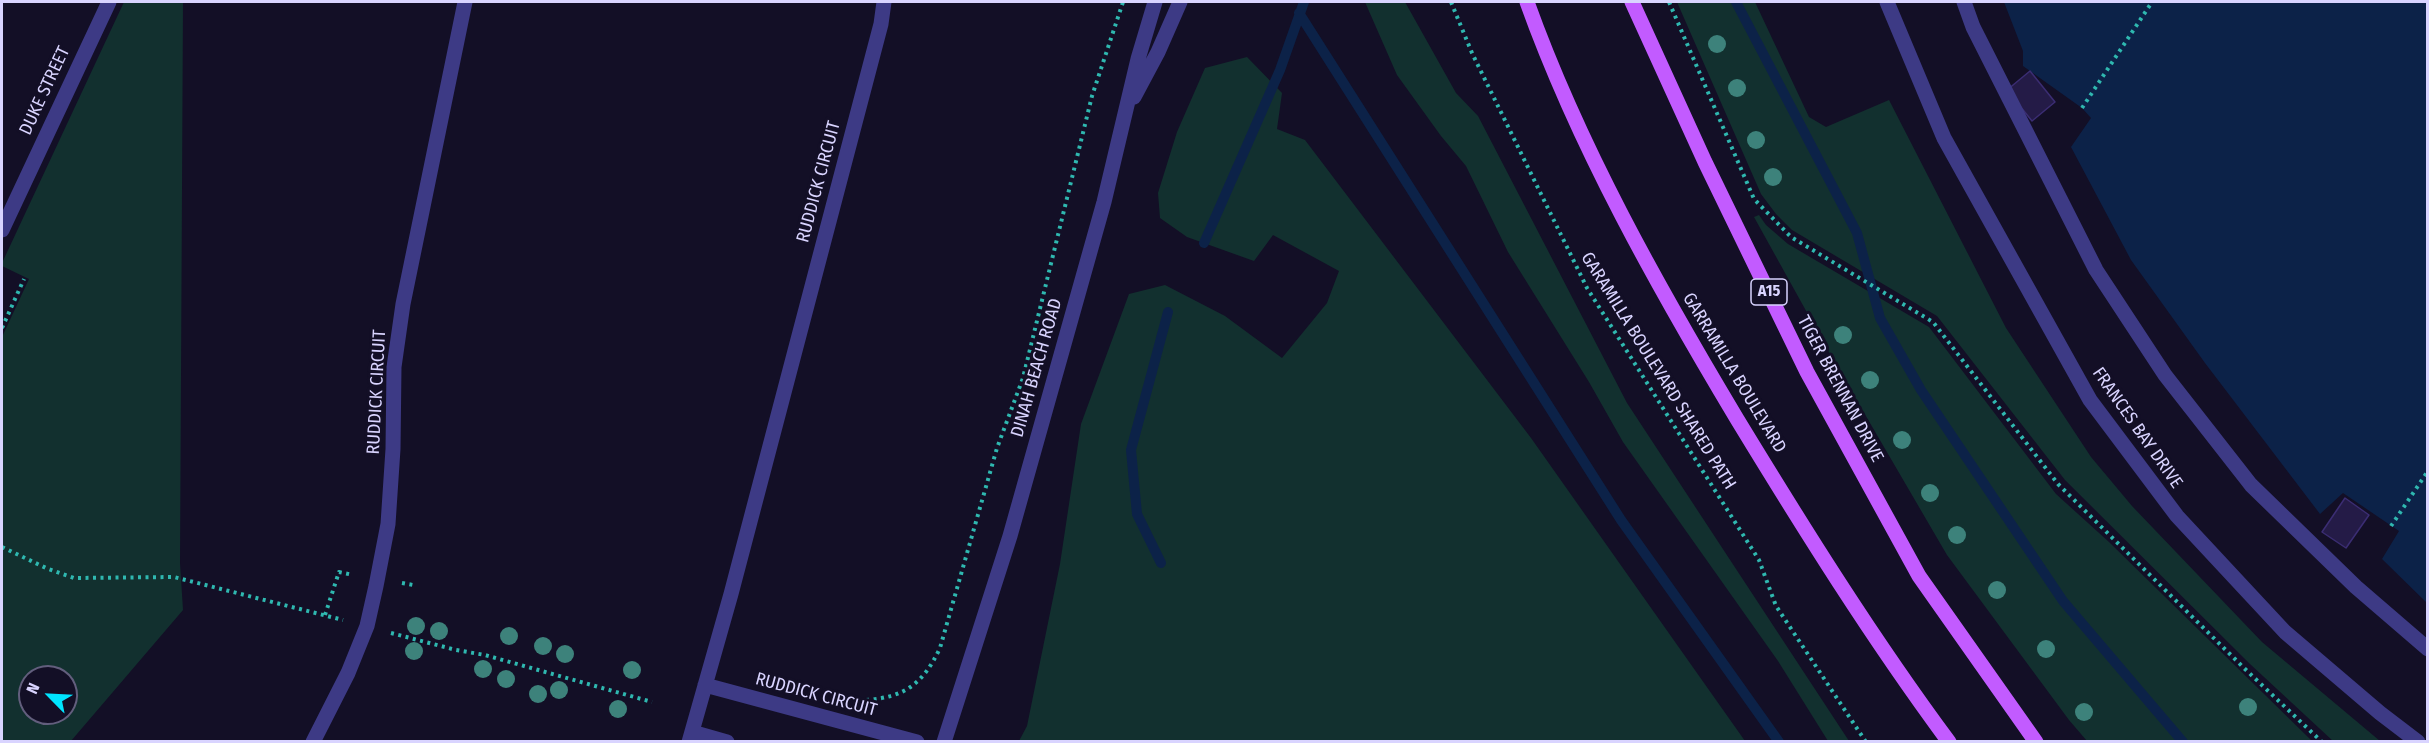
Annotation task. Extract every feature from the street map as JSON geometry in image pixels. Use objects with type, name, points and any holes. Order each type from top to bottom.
[{"type":"main road","name":"GARRAMILLA BOULEVARD","points":[[1527,2],[1566,98],[1622,214],[1696,350],[1833,575],[1949,741]]},
{"type":"main road","name":"TIGER BRENNAN DRIVE","points":[[1632,2],[1705,162],[1807,372],[1919,576],[2036,741]]},
{"type":"street","name":"DUKE STREET","points":[[2,230],[109,2]]},
{"type":"street","name":"RUDDICK CIRCUIT","points":[[313,741],[348,673],[367,626],[376,586],[388,524],[393,449],[394,367],[403,304],[465,2]]},
{"type":"street","name":"RUDDICK CIRCUIT","points":[[727,741],[690,737],[866,81],[881,24],[884,2]]},
{"type":"street","name":"DINAH BEACH ROAD","points":[[944,741],[1014,525],[1102,211],[1123,119],[1155,2]]},
{"type":"street","points":[[1123,119],[1158,52],[1179,2]]},
{"type":"street","name":"FRANCES BAY DRIVE","points":[[1887,2],[1944,138],[2090,400],[2177,516],[2284,632],[2380,713],[2418,741]]},
{"type":"street","points":[[1964,2],[1973,27],[2096,270],[2165,375],[2251,486],[2356,586],[2427,649]]},
{"type":"street","name":"RUDDICK CIRCUIT","points":[[705,685],[917,741]]},
{"type":"path","points":[[861,701],[902,694],[930,669],[940,648],[997,448],[1023,378],[1092,96],[1123,2]]},
{"type":"path","name":"GARAMILLA BOULEVARD SHARED PATH","points":[[1451,2],[1477,63],[1587,288],[1759,560],[1776,606],[1866,741]]},
{"type":"path","points":[[1669,2],[1754,199],[1791,237],[1933,322],[2058,484],[2245,669],[2322,741]]},
{"type":"path","points":[[2082,108],[2152,2]]},
{"type":"path","points":[[2,328],[24,279]]},
{"type":"path","points":[[2391,526],[2427,471]]},
{"type":"path","points":[[2,547],[46,568],[74,578],[174,577],[265,599]]},
{"type":"path","points":[[456,650],[485,655],[652,702]]},
{"type":"green space","points":[[124,2],[183,2],[180,563],[183,610],[71,741],[2,741],[2,337],[29,279],[2,266]]},
{"type":"green space","points":[[1365,2],[1405,2],[1456,93],[1478,116],[1627,403],[1849,741],[1828,741],[1778,661],[1623,442],[1589,382],[1508,252],[1466,166],[1397,75]]},
{"type":"green space","points":[[1677,2],[1755,2],[1809,117],[1826,127],[1889,100],[2006,328],[2091,457],[2132,506],[2262,642],[2380,741],[2333,741],[2250,664],[2065,480],[1937,316],[1792,230],[1776,214],[1761,194]]},
{"type":"green space","points":[[1247,57],[1282,93],[1277,129],[1305,140],[1531,438],[1745,741],[1019,741],[1027,726],[1060,564],[1081,424],[1129,294],[1165,285],[1225,316],[1282,358],[1327,303],[1339,271],[1273,235],[1254,261],[1187,237],[1160,218],[1158,193],[1177,132],[1205,68]]},
{"type":"green space","points":[[1759,215],[1766,225],[1788,244],[1929,327],[2056,494],[2109,542],[2312,741],[2087,741],[1947,555],[1835,363],[1754,217]]},
{"type":"water","points":[[2004,2],[2427,2],[2427,603],[2382,559],[2399,531],[2343,493],[2320,514],[2205,363],[2131,260],[2071,147],[2091,118],[2082,108],[2023,66],[2023,51]]},
{"type":"building","points":[[2030,71],[2055,102],[2032,121],[2007,90]]},
{"type":"building","points":[[2345,498],[2369,515],[2346,548],[2322,532]]},
{"type":"waterway","points":[[1204,243],[1280,70],[1304,2]]},
{"type":"waterway","points":[[1736,2],[1857,233],[1880,318],[1921,390],[2063,601],[2183,742]]},
{"type":"waterway","points":[[1299,13],[1621,520],[1779,742]]},
{"type":"waterway","points":[[1161,563],[1137,514],[1131,450],[1168,312]]}]
